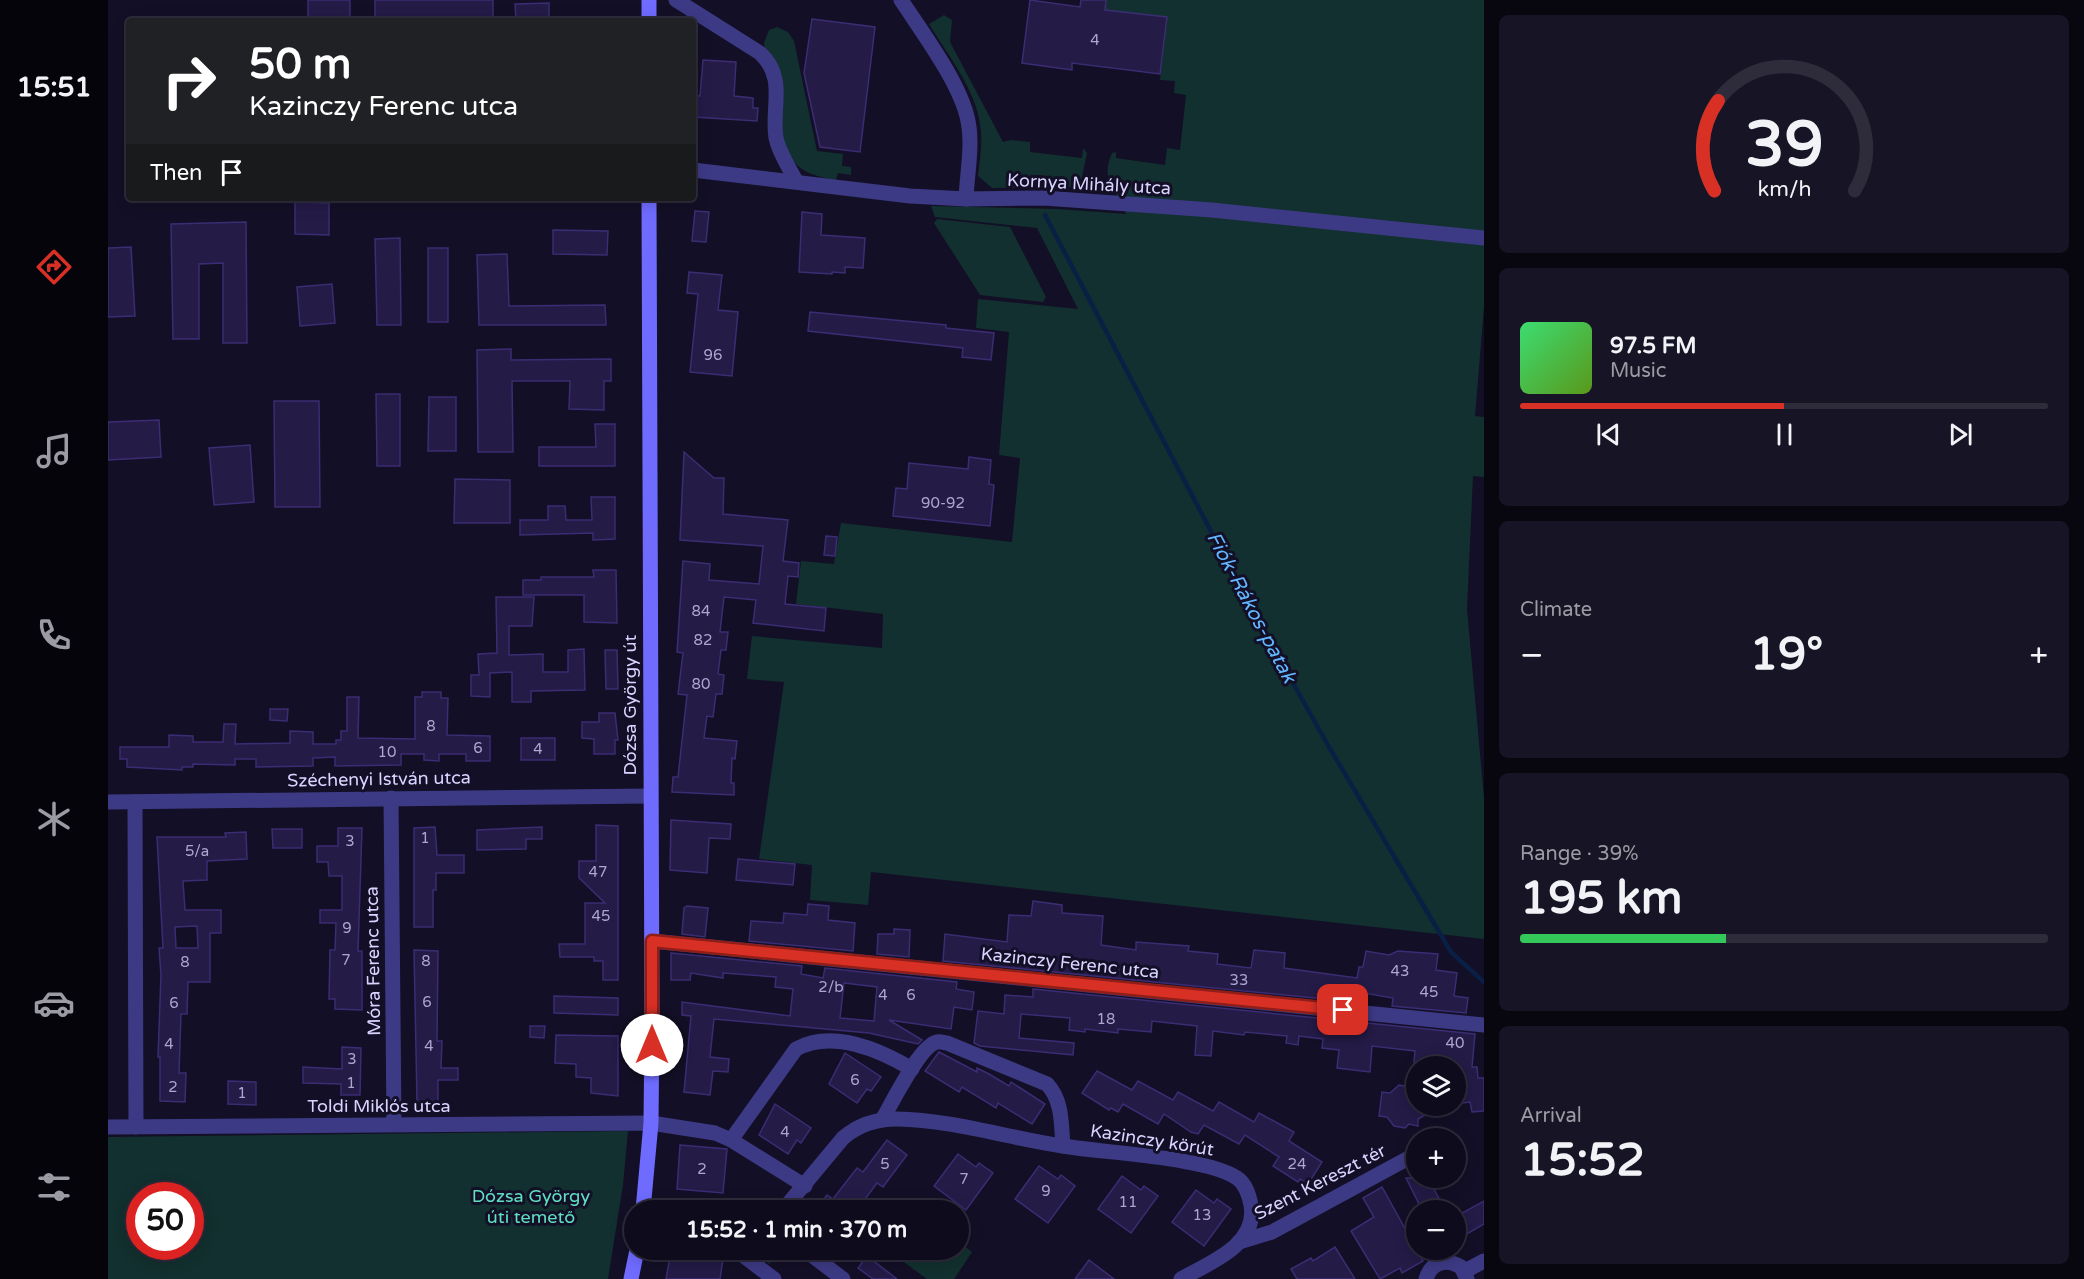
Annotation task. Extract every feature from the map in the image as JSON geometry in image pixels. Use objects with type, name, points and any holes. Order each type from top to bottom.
[{"type":"main road","points":[[650,0],[650,18]]},
{"type":"main road","name":"Dózsa György út","points":[[644,1200],[651,1123],[652,941],[649,201]]},
{"type":"main road","points":[[631,1279],[635,1260]]},
{"type":"street","points":[[676,0],[751,47],[771,64],[777,81],[776,139],[796,181]]},
{"type":"street","points":[[900,0],[956,88],[965,108],[970,131],[966,199]]},
{"type":"street","name":"Kornya Mihály utca","points":[[696,170],[910,196],[966,199],[1044,198],[1212,210],[1484,238]]},
{"type":"street","name":"Széchenyi István utca","points":[[108,802],[650,796]]},
{"type":"street","name":"Móra Ferenc utca","points":[[391,798],[394,1124]]},
{"type":"street","points":[[135,802],[136,1128]]},
{"type":"street","name":"Kazinczy Ferenc utca","points":[[652,941],[1484,1025]]},
{"type":"street","points":[[731,1140],[796,1049],[807,1043],[836,1042],[874,1050],[912,1069]]},
{"type":"street","name":"Kazinczy körút","points":[[882,1120],[912,1069],[930,1045],[937,1042],[947,1043],[1047,1084],[1055,1093],[1060,1110],[1063,1146]]},
{"type":"street","name":"Kazinczy körút","points":[[792,1200],[849,1132],[872,1121],[949,1125],[1063,1146],[1202,1165],[1227,1173],[1245,1187],[1252,1209],[1246,1232],[1239,1242]]},
{"type":"street","points":[[651,1123],[715,1133],[731,1140],[805,1186]]},
{"type":"street","name":"Toldi Miklós utca","points":[[108,1127],[651,1123]]},
{"type":"street","name":"Szent Kereszt tér","points":[[1239,1242],[1272,1232],[1406,1159]]},
{"type":"street","points":[[1181,1279],[1232,1250],[1239,1242]]},
{"type":"street","points":[[749,1260],[774,1279]]},
{"type":"street","points":[[818,1260],[843,1279]]},
{"type":"street","points":[[1426,1279],[1434,1266],[1444,1262],[1455,1264],[1466,1275],[1484,1261]]},
{"type":"green space","points":[[1106,0],[1484,0],[1484,307],[1475,416],[1484,417],[1484,477],[1473,476],[1467,609],[1484,798],[1484,939],[871,872],[868,905],[810,900],[812,865],[759,859],[784,682],[747,679],[752,636],[882,648],[883,614],[796,604],[801,561],[834,564],[841,523],[1012,542],[1020,458],[999,455],[1009,332],[976,328],[978,299],[1078,309],[1037,228],[935,217],[931,206],[1058,209],[1126,214],[1109,179],[1108,171],[1112,153],[1116,152],[1116,158],[1165,165],[1167,148],[1180,150],[1186,95],[1174,93],[1175,81],[1160,80],[1167,18],[1105,10]]},
{"type":"green space","points":[[944,15],[952,20],[950,42],[1003,142],[1011,140],[1030,142],[1030,152],[1082,158],[1083,148],[1087,153],[1080,187],[992,188],[978,176],[981,137],[977,111],[966,84],[929,24]]},
{"type":"green space","points":[[777,27],[788,32],[794,41],[817,151],[843,154],[842,166],[851,167],[851,175],[838,173],[836,180],[818,176],[804,170],[788,153],[780,129],[764,43],[769,30]]},
{"type":"green space","points":[[937,219],[1010,227],[1046,297],[1043,302],[980,295],[934,223]]},
{"type":"green space","name":"Dózsa György úti temető","points":[[628,1131],[623,1185],[608,1279],[108,1279],[108,1137]]},
{"type":"green space","points":[[901,1260],[967,1260],[954,1279],[927,1279]]},
{"type":"building","points":[[308,0],[350,0],[350,18],[308,18]]},
{"type":"building","points":[[375,0],[493,0],[493,18],[375,18]]},
{"type":"building","points":[[1030,0],[1080,7],[1081,0],[1106,0],[1105,10],[1167,17],[1160,74],[1072,63],[1072,70],[1022,63]]},
{"type":"building","points":[[549,3],[549,18],[516,18],[515,4]]},
{"type":"building","points":[[812,19],[875,27],[860,152],[820,147],[804,73]]},
{"type":"building","points":[[703,60],[736,62],[734,96],[753,98],[753,108],[758,108],[757,121],[696,117],[696,96],[700,96]]},
{"type":"building","points":[[295,202],[329,203],[329,235],[295,234]]},
{"type":"building","points":[[695,211],[709,212],[706,242],[692,241]]},
{"type":"building","points":[[802,212],[822,214],[821,235],[865,238],[863,268],[845,267],[845,273],[832,272],[832,274],[799,272]]},
{"type":"building","points":[[246,222],[247,343],[223,343],[223,263],[199,264],[199,339],[173,339],[171,224]]},
{"type":"building","points":[[553,230],[608,231],[607,255],[553,254]]},
{"type":"building","points":[[400,238],[401,325],[377,325],[375,239]]},
{"type":"building","points":[[131,247],[135,316],[108,317],[108,248]]},
{"type":"building","points":[[428,248],[448,248],[448,322],[428,322]]},
{"type":"building","points":[[507,254],[509,306],[605,305],[606,325],[479,325],[477,255]]},
{"type":"building","points":[[689,272],[722,275],[718,310],[738,312],[732,376],[690,372],[698,294],[687,293]]},
{"type":"building","points":[[332,284],[335,323],[300,326],[297,287]]},
{"type":"building","points":[[810,312],[946,325],[946,328],[994,333],[991,360],[962,357],[963,348],[808,331]]},
{"type":"building","points":[[511,349],[511,360],[611,359],[611,381],[604,381],[604,410],[569,409],[570,381],[512,381],[513,452],[478,452],[477,350]]},
{"type":"building","points":[[376,394],[400,394],[400,466],[377,466]]},
{"type":"building","points":[[429,397],[456,397],[456,451],[428,451]]},
{"type":"building","points":[[274,401],[319,401],[320,507],[275,507]]},
{"type":"building","points":[[159,420],[161,457],[108,460],[108,422]]},
{"type":"building","points":[[595,424],[615,424],[615,466],[539,466],[539,447],[596,447]]},
{"type":"building","points":[[250,445],[254,502],[214,505],[209,448]]},
{"type":"building","points":[[684,452],[714,478],[724,478],[723,514],[788,520],[783,561],[799,563],[798,577],[788,576],[785,604],[826,608],[824,631],[753,623],[756,600],[724,597],[720,632],[728,632],[726,650],[721,650],[718,674],[724,675],[722,694],[716,694],[713,717],[707,716],[704,738],[737,741],[735,759],[732,758],[731,783],[734,783],[734,795],[672,792],[673,777],[678,777],[687,695],[678,694],[683,653],[677,652],[683,561],[710,564],[709,580],[759,584],[763,546],[680,540]]},
{"type":"building","points":[[969,457],[991,460],[989,484],[994,485],[990,526],[893,516],[896,488],[907,489],[909,463],[968,469]]},
{"type":"building","points":[[455,479],[510,480],[510,523],[454,523]]},
{"type":"building","points":[[591,497],[615,497],[615,539],[593,540],[593,533],[520,535],[520,520],[548,520],[548,506],[565,506],[566,520],[592,520]]},
{"type":"building","points":[[826,536],[837,537],[835,556],[824,555]]},
{"type":"building","points":[[593,570],[616,570],[617,623],[584,622],[584,595],[523,595],[523,580],[541,580],[541,577],[594,577]]},
{"type":"building","points":[[496,597],[534,597],[532,626],[509,626],[509,655],[543,654],[543,672],[568,672],[568,650],[584,649],[585,690],[531,691],[531,702],[512,702],[512,672],[490,673],[490,697],[471,696],[471,675],[479,675],[478,654],[497,653]]},
{"type":"building","points":[[605,650],[617,650],[618,689],[606,689]]},
{"type":"building","points":[[422,692],[441,692],[441,698],[448,698],[447,735],[490,736],[490,761],[466,761],[466,754],[439,754],[439,761],[424,760],[424,754],[401,754],[401,765],[335,766],[335,757],[313,758],[313,766],[256,767],[256,759],[235,759],[235,765],[193,764],[193,767],[182,767],[182,770],[127,767],[127,759],[120,759],[120,747],[169,747],[169,735],[193,736],[193,742],[223,742],[224,724],[236,724],[235,744],[290,743],[290,731],[313,732],[313,744],[336,744],[336,740],[341,740],[341,731],[347,731],[347,697],[359,697],[358,738],[415,739],[415,697],[422,697]]},
{"type":"building","points":[[270,709],[288,709],[287,721],[270,720]]},
{"type":"building","points":[[599,713],[615,713],[618,740],[615,740],[615,754],[594,754],[594,739],[582,738],[582,722],[599,722]]},
{"type":"building","points":[[521,738],[555,738],[555,760],[521,760]]},
{"type":"building","points":[[671,820],[731,824],[730,839],[709,838],[707,873],[670,870]]},
{"type":"building","points":[[596,825],[618,826],[618,980],[603,980],[603,961],[594,961],[594,957],[560,957],[559,944],[585,944],[585,903],[605,903],[579,878],[579,861],[596,861]]},
{"type":"building","points":[[435,827],[437,855],[464,855],[464,873],[436,873],[436,890],[433,890],[433,927],[414,927],[414,828]]},
{"type":"building","points":[[542,827],[542,839],[526,839],[526,849],[477,850],[477,830]]},
{"type":"building","points":[[338,828],[362,828],[358,951],[362,951],[362,1010],[335,1009],[335,999],[329,999],[330,950],[335,950],[336,923],[320,923],[320,910],[342,910],[342,876],[329,876],[328,862],[317,862],[317,846],[338,846]]},
{"type":"building","points":[[272,829],[302,829],[302,848],[273,848]]},
{"type":"building","points":[[246,832],[247,859],[207,861],[207,880],[183,881],[185,910],[221,910],[221,933],[210,933],[210,982],[188,982],[187,1014],[181,1014],[179,1073],[186,1073],[185,1102],[160,1101],[160,1057],[158,1057],[161,975],[159,948],[163,948],[157,837],[226,837],[225,833]],"holes":[[[197,926],[198,948],[176,948],[175,927]]]},
{"type":"building","points":[[738,859],[795,864],[793,885],[736,880]]},
{"type":"building","points":[[1033,901],[1062,905],[1062,913],[1103,916],[1101,945],[1136,950],[1136,942],[1189,946],[1188,951],[1218,954],[1217,964],[1251,968],[1254,950],[1285,953],[1284,968],[1357,978],[1359,967],[1363,967],[1366,951],[1389,955],[1398,951],[1438,954],[1436,970],[1457,973],[1454,996],[1468,998],[1466,1013],[1392,1006],[1393,998],[1347,990],[1345,1001],[943,961],[945,934],[1007,942],[1009,915],[1031,916]]},
{"type":"building","points":[[808,904],[829,906],[828,920],[855,923],[853,951],[749,941],[751,921],[783,923],[784,913],[807,915]]},
{"type":"building","points":[[687,906],[708,908],[705,937],[682,934],[684,908]]},
{"type":"building","points":[[894,929],[910,930],[909,957],[877,954],[878,934],[894,934]]},
{"type":"building","points":[[414,950],[438,951],[437,1041],[442,1041],[441,1068],[458,1068],[458,1080],[438,1080],[438,1101],[417,1102]]},
{"type":"building","points":[[671,953],[802,966],[801,974],[823,978],[825,968],[957,982],[956,989],[974,992],[972,1010],[954,1007],[951,1029],[889,1020],[922,1040],[918,1044],[869,1033],[714,1019],[710,1057],[729,1059],[728,1072],[713,1071],[710,1095],[684,1092],[691,1016],[682,1015],[682,1002],[790,1016],[793,989],[775,987],[776,977],[723,973],[723,978],[691,973],[690,980],[671,980]],"holes":[[[844,983],[877,987],[874,1021],[840,1018]]]},
{"type":"building","points":[[1033,989],[1475,1034],[1472,1067],[1477,1067],[1478,1078],[1484,1078],[1484,1111],[1472,1112],[1470,1102],[1466,1103],[1466,1056],[1415,1056],[1415,1051],[1372,1046],[1370,1072],[1337,1068],[1339,1050],[1322,1048],[1323,1039],[1299,1036],[1298,1045],[1286,1043],[1287,1036],[1245,1032],[1244,1035],[1213,1031],[1211,1056],[1195,1055],[1197,1026],[1152,1021],[1151,1032],[1118,1029],[1118,1033],[1085,1029],[1085,1032],[1069,1030],[1070,1018],[1021,1014],[1019,1038],[1074,1043],[1073,1055],[980,1046],[974,1043],[978,1011],[1004,1014],[1005,995],[1033,997]]},
{"type":"building","points":[[554,996],[618,998],[618,1015],[554,1013]]},
{"type":"building","points":[[530,1026],[545,1026],[544,1038],[530,1037]]},
{"type":"building","points":[[556,1035],[618,1036],[618,1096],[591,1093],[591,1078],[576,1077],[576,1064],[555,1063]]},
{"type":"building","points":[[342,1047],[361,1048],[360,1095],[341,1095],[341,1084],[303,1083],[303,1067],[342,1069]]},
{"type":"building","points":[[939,1052],[977,1072],[977,1068],[1009,1086],[1011,1082],[1045,1104],[1032,1124],[998,1103],[996,1108],[962,1087],[959,1092],[925,1071]]},
{"type":"building","points":[[845,1053],[881,1077],[871,1091],[867,1089],[857,1103],[829,1084]]},
{"type":"building","points":[[1097,1071],[1132,1090],[1138,1081],[1173,1100],[1178,1092],[1213,1111],[1219,1102],[1254,1122],[1259,1113],[1294,1132],[1289,1141],[1322,1162],[1308,1184],[1300,1179],[1298,1182],[1273,1166],[1279,1157],[1245,1135],[1239,1144],[1204,1125],[1198,1134],[1191,1132],[1164,1114],[1158,1124],[1123,1104],[1118,1112],[1111,1108],[1109,1110],[1082,1093]]},
{"type":"building","points":[[228,1081],[256,1082],[256,1105],[228,1104]]},
{"type":"building","points":[[1399,1085],[1406,1086],[1406,1116],[1423,1116],[1418,1119],[1418,1126],[1409,1124],[1405,1128],[1394,1126],[1387,1117],[1379,1116],[1382,1092],[1390,1093]]},
{"type":"building","points":[[775,1104],[811,1128],[801,1143],[797,1140],[788,1154],[759,1135]]},
{"type":"building","points":[[887,1140],[907,1155],[883,1187],[877,1183],[864,1200],[823,1200],[827,1195],[833,1199],[857,1168],[863,1172]]},
{"type":"building","points":[[680,1145],[727,1149],[723,1193],[677,1189]]},
{"type":"building","points":[[958,1154],[976,1167],[979,1163],[993,1173],[969,1206],[969,1200],[953,1200],[934,1186]]},
{"type":"building","points":[[1039,1166],[1058,1179],[1061,1175],[1075,1186],[1048,1223],[1015,1199]]},
{"type":"building","points":[[1122,1176],[1141,1190],[1144,1186],[1158,1196],[1131,1233],[1098,1209]]},
{"type":"building","points":[[1382,1187],[1406,1230],[1406,1260],[1423,1261],[1402,1273],[1400,1268],[1380,1279],[1351,1231],[1374,1217],[1363,1198]]},
{"type":"building","points":[[1411,1188],[1433,1188],[1440,1200],[1417,1200]]},
{"type":"building","points":[[1196,1190],[1214,1203],[1217,1199],[1231,1209],[1204,1246],[1172,1222]]},
{"type":"building","points":[[1484,1201],[1484,1224],[1466,1235],[1466,1211]]},
{"type":"building","points":[[1335,1247],[1355,1279],[1297,1279],[1291,1269],[1311,1258],[1313,1261]]},
{"type":"building","points":[[669,1260],[723,1260],[720,1279],[666,1279]]},
{"type":"building","points":[[864,1260],[872,1260],[897,1279],[873,1279],[858,1268]]},
{"type":"building","points":[[1089,1260],[1114,1279],[1075,1279]]},
{"type":"waterway","name":"Fiók-Rákos-patak","points":[[1045,215],[1257,619],[1329,747],[1451,952],[1484,982]]},
{"type":"route","points":[[652,1045],[652,941],[1343,1010]]}]
